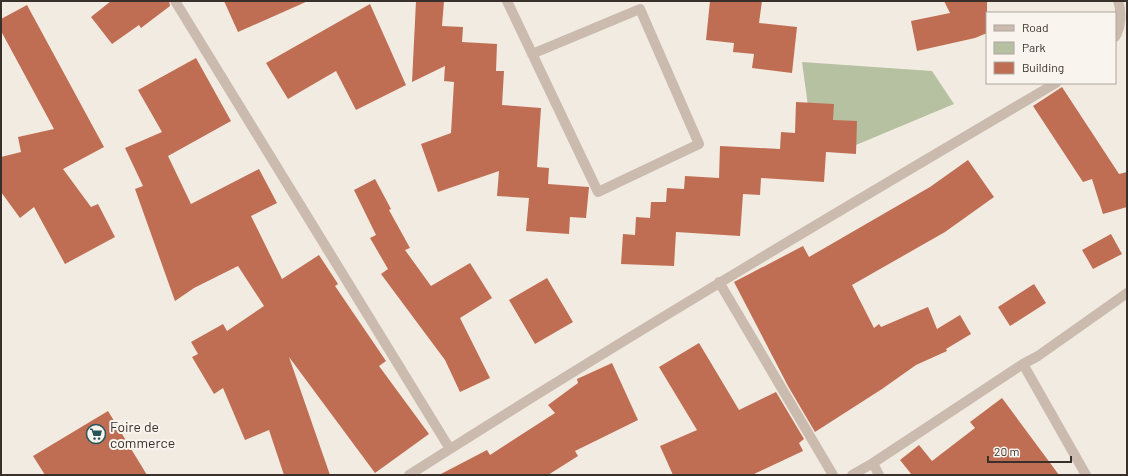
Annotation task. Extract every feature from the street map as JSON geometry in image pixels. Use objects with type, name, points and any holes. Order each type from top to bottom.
[{"type":"street","points":[[175,1],[450,449]]},
{"type":"street","points":[[507,1],[532,54],[598,192],[699,144],[640,10],[532,54]]},
{"type":"street","points":[[1116,36],[1119,32],[1120,6],[1118,1]]},
{"type":"street","points":[[413,474],[588,362],[719,282],[1054,84]]},
{"type":"street","points":[[719,282],[833,475]]},
{"type":"street","points":[[852,475],[873,463],[1023,364],[1038,356],[1127,293]]},
{"type":"street","points":[[1023,364],[1086,475]]},
{"type":"street","points":[[873,463],[879,475]]},
{"type":"green space","points":[[802,62],[932,71],[954,104],[844,150],[808,106]]},
{"type":"building","points":[[111,1],[169,1],[170,6],[141,28],[139,25],[112,44],[91,17]]},
{"type":"building","points":[[224,1],[308,1],[238,32]]},
{"type":"building","points":[[416,1],[444,1],[442,26],[463,27],[462,42],[497,44],[496,71],[504,71],[502,105],[541,108],[537,167],[549,168],[548,184],[589,187],[586,218],[570,217],[569,234],[526,231],[529,198],[497,196],[499,171],[438,192],[421,144],[451,133],[454,82],[444,81],[445,66],[412,82]]},
{"type":"building","points":[[710,1],[762,1],[759,23],[797,27],[792,73],[752,68],[754,54],[733,52],[734,43],[706,40]]},
{"type":"building","points":[[944,1],[987,1],[986,33],[975,38],[917,51],[911,21],[950,13]]},
{"type":"building","points":[[370,4],[406,85],[356,110],[336,71],[288,99],[266,63]]},
{"type":"building","points":[[27,5],[104,147],[63,169],[91,207],[98,204],[115,237],[65,264],[34,207],[20,218],[1,192],[1,157],[21,152],[18,137],[54,129],[1,31],[1,19]]},
{"type":"building","points":[[196,58],[231,121],[168,156],[191,204],[259,169],[277,203],[251,216],[282,279],[319,255],[338,284],[335,286],[386,361],[379,366],[429,434],[375,473],[289,357],[330,475],[284,475],[269,430],[245,440],[223,388],[214,394],[192,357],[198,354],[191,342],[223,324],[227,331],[264,306],[238,266],[194,288],[175,301],[135,189],[143,186],[125,148],[162,132],[138,90]]},
{"type":"building","points":[[1062,87],[1119,174],[1127,172],[1127,207],[1103,214],[1092,179],[1083,182],[1033,106]]},
{"type":"building","points":[[796,102],[834,104],[833,120],[857,121],[856,154],[826,152],[824,182],[761,178],[760,195],[743,194],[740,236],[676,232],[674,266],[621,264],[623,234],[635,235],[636,217],[650,218],[651,202],[666,202],[667,188],[684,189],[685,176],[719,178],[720,146],[780,149],[781,132],[795,133]]},
{"type":"building","points":[[968,160],[994,197],[945,232],[852,285],[874,328],[879,324],[881,327],[928,307],[937,329],[960,315],[971,334],[946,349],[947,351],[916,365],[882,389],[815,432],[788,386],[734,282],[803,246],[809,257],[930,187]]},
{"type":"building","points":[[375,179],[391,209],[389,210],[410,248],[405,250],[431,286],[470,263],[492,298],[460,318],[490,378],[460,392],[445,360],[381,274],[388,269],[370,238],[376,235],[354,190]]},
{"type":"building","points":[[1111,234],[1122,254],[1093,269],[1082,250]]},
{"type":"building","points":[[547,278],[573,322],[535,344],[509,300]]},
{"type":"building","points":[[1034,284],[1046,303],[1010,326],[998,307]]},
{"type":"building","points":[[699,343],[739,410],[776,392],[804,439],[799,443],[803,451],[752,475],[673,475],[660,446],[697,430],[659,367]]},
{"type":"building","points":[[612,363],[638,420],[575,451],[578,456],[548,475],[439,475],[487,450],[490,455],[555,413],[548,405],[578,383],[577,379]]},
{"type":"building","points":[[1002,398],[1059,475],[912,475],[900,460],[919,445],[932,461],[975,428],[970,422]]},
{"type":"building","name":"Foire de commerce","points":[[108,411],[147,475],[45,475],[33,456]]},
{"type":"place","name":"Foire de commerce","points":[[96,434]]}]
